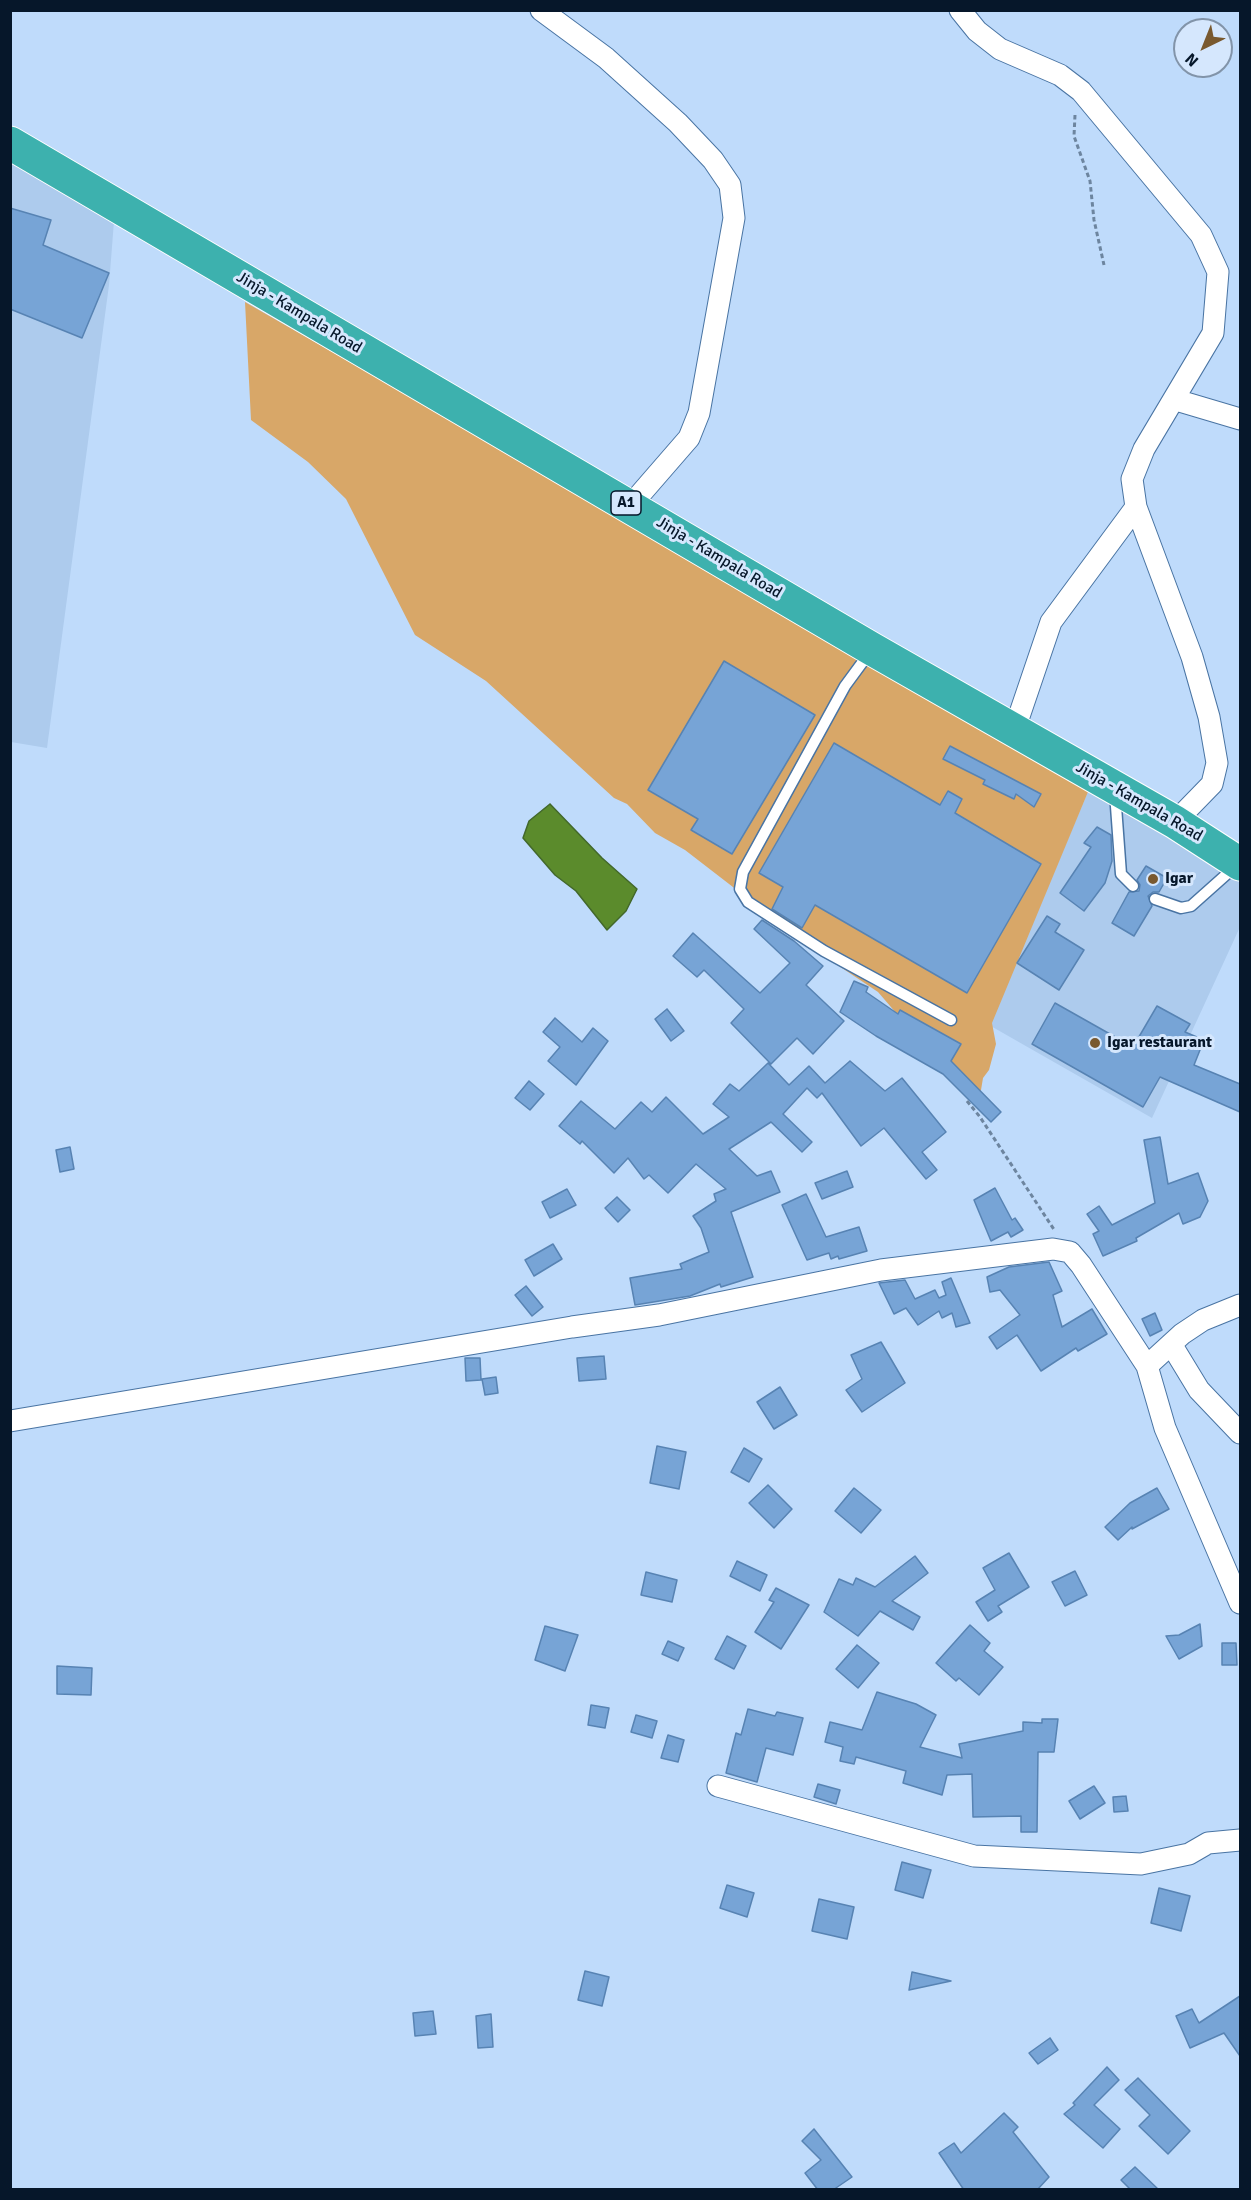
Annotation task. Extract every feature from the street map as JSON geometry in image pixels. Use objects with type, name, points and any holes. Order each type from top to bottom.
[{"type":"highway","name":"Jinja - Kampala Road","points":[[10,143],[872,649],[1175,822],[1240,863]]},
{"type":"street","points":[[541,10],[606,58],[678,123],[713,160],[730,185],[734,218],[699,412],[689,438],[630,506]]},
{"type":"street","points":[[960,10],[977,31],[1000,49],[1060,75],[1081,91],[1201,235],[1218,272],[1213,333],[1176,400],[1144,449],[1132,479],[1136,507],[1192,657],[1209,717],[1217,763],[1212,784],[1175,822]]},
{"type":"street","points":[[1176,400],[1240,419]]},
{"type":"street","points":[[1014,731],[1050,621],[1136,507]]},
{"type":"street","points":[[10,1421],[572,1327],[658,1316],[881,1270],[1053,1249],[1070,1252],[1081,1265],[1147,1366],[1165,1428],[1240,1603]]},
{"type":"street","points":[[1147,1366],[1203,1320],[1240,1305]]},
{"type":"street","points":[[1171,1344],[1199,1390],[1240,1433]]},
{"type":"street","points":[[718,1786],[974,1856],[1141,1864],[1189,1854],[1208,1843],[1240,1840]]},
{"type":"lane","points":[[872,649],[845,687],[743,872],[740,889],[748,902],[824,951],[951,1020]]},
{"type":"lane","points":[[1114,788],[1121,874],[1133,886]]},
{"type":"lane","points":[[1155,899],[1181,908],[1191,906],[1240,863]]},
{"type":"path","points":[[1081,91],[1077,99],[1074,136],[1090,181],[1094,220],[1104,265]]},
{"type":"path","points":[[967,1101],[1070,1252]]},
{"type":"shaded area","points":[[10,162],[114,221],[109,285],[47,748],[11,742]]},
{"type":"shaded area","points":[[245,302],[566,486],[1088,792],[992,1023],[996,1044],[989,1070],[983,1078],[978,1108],[878,992],[812,948],[685,850],[655,833],[627,804],[614,798],[486,681],[415,635],[346,499],[308,462],[251,420]]},
{"type":"shaded area","points":[[1088,792],[1240,879],[1240,927],[1152,1118],[989,1025]]},
{"type":"shaded area","points":[[550,804],[602,858],[637,889],[626,911],[607,930],[576,891],[555,875],[523,838],[529,821]]},
{"type":"building","points":[[10,208],[51,220],[43,245],[109,273],[82,338],[10,309]]},
{"type":"building","points":[[724,661],[815,715],[732,854],[691,830],[698,819],[648,790]]},
{"type":"building","points":[[834,743],[940,805],[948,791],[962,799],[955,813],[1041,864],[967,993],[815,905],[802,928],[772,909],[783,887],[759,873]]},
{"type":"building","points":[[950,746],[1041,794],[1034,807],[1016,794],[1014,799],[983,784],[985,780],[943,759]]},
{"type":"building","points":[[1097,827],[1111,835],[1112,861],[1105,883],[1084,911],[1060,893],[1091,847],[1084,843]]},
{"type":"building","points":[[1146,866],[1167,878],[1159,892],[1153,892],[1148,896],[1152,906],[1134,936],[1112,923],[1129,892],[1139,891],[1140,885],[1137,880]]},
{"type":"building","points":[[1047,916],[1060,924],[1055,932],[1084,950],[1059,990],[1017,963]]},
{"type":"building","points":[[762,920],[794,941],[823,966],[806,985],[844,1021],[813,1054],[797,1038],[771,1064],[731,1023],[744,1009],[704,970],[697,977],[673,956],[693,933],[760,993],[790,963],[754,929]]},
{"type":"building","points":[[854,981],[868,987],[866,992],[898,1014],[900,1010],[961,1044],[951,1061],[1001,1112],[991,1122],[943,1074],[876,1036],[840,1012]]},
{"type":"building","points":[[1055,1003],[1133,1047],[1157,1006],[1190,1024],[1185,1032],[1204,1040],[1194,1065],[1240,1084],[1240,1112],[1160,1077],[1143,1107],[1032,1044]]},
{"type":"building","points":[[667,1009],[684,1031],[671,1041],[655,1019]]},
{"type":"building","points":[[555,1018],[582,1042],[593,1028],[608,1041],[576,1085],[548,1061],[560,1047],[543,1032]]},
{"type":"building","points":[[850,1061],[885,1091],[902,1078],[946,1132],[922,1152],[937,1170],[926,1179],[884,1128],[861,1146],[822,1093],[817,1098],[807,1088],[783,1114],[812,1142],[802,1152],[771,1122],[729,1149],[757,1176],[771,1171],[780,1192],[731,1212],[753,1277],[721,1287],[720,1284],[690,1296],[635,1305],[630,1278],[682,1269],[680,1264],[709,1252],[701,1228],[693,1216],[716,1201],[714,1194],[726,1189],[696,1164],[668,1193],[649,1175],[644,1179],[628,1158],[614,1173],[582,1141],[580,1144],[559,1126],[581,1101],[615,1129],[641,1102],[652,1112],[666,1097],[703,1134],[729,1117],[713,1104],[730,1084],[739,1091],[768,1063],[789,1085],[809,1066],[825,1083]]},
{"type":"building","points":[[529,1081],[544,1094],[530,1110],[515,1098]]},
{"type":"building","points":[[1160,1137],[1168,1184],[1198,1173],[1208,1201],[1200,1217],[1183,1224],[1179,1213],[1136,1238],[1137,1241],[1103,1256],[1093,1234],[1099,1231],[1087,1214],[1099,1206],[1112,1225],[1155,1203],[1144,1140]]},
{"type":"building","points":[[70,1147],[74,1169],[60,1172],[56,1150]]},
{"type":"building","points":[[847,1171],[853,1187],[822,1199],[815,1183]]},
{"type":"building","points":[[995,1188],[1012,1220],[1015,1218],[1023,1230],[1011,1237],[1008,1232],[991,1241],[974,1200]]},
{"type":"building","points":[[567,1189],[576,1205],[550,1218],[542,1202]]},
{"type":"building","points":[[806,1194],[826,1237],[859,1227],[867,1251],[839,1259],[838,1256],[831,1259],[829,1253],[807,1260],[782,1205]]},
{"type":"building","points":[[617,1197],[630,1210],[618,1222],[605,1208]]},
{"type":"building","points":[[553,1244],[562,1259],[534,1276],[525,1260]]},
{"type":"building","points":[[1049,1262],[1062,1291],[1053,1295],[1062,1327],[1092,1309],[1107,1334],[1078,1351],[1076,1348],[1041,1371],[1017,1335],[997,1349],[989,1337],[1020,1315],[1000,1290],[990,1292],[987,1277],[1009,1267]]},
{"type":"building","points":[[951,1278],[970,1323],[956,1327],[952,1313],[942,1318],[939,1311],[918,1325],[906,1308],[894,1314],[879,1283],[905,1280],[915,1299],[935,1290],[939,1298],[946,1295],[942,1282]]},
{"type":"building","points":[[526,1286],[543,1307],[532,1316],[515,1295]]},
{"type":"building","points":[[1155,1313],[1162,1330],[1150,1336],[1142,1319]]},
{"type":"building","points":[[881,1342],[905,1383],[862,1412],[846,1390],[862,1379],[851,1355]]},
{"type":"building","points":[[604,1356],[606,1379],[579,1381],[577,1358]]},
{"type":"building","points":[[465,1358],[480,1358],[481,1380],[466,1381]]},
{"type":"building","points":[[496,1377],[498,1393],[485,1395],[482,1379]]},
{"type":"building","points":[[780,1387],[797,1415],[774,1429],[757,1402]]},
{"type":"building","points":[[657,1446],[686,1452],[679,1489],[650,1483]]},
{"type":"building","points":[[744,1448],[762,1459],[749,1482],[731,1472]]},
{"type":"building","points":[[768,1485],[792,1509],[774,1528],[749,1503]]},
{"type":"building","points":[[854,1488],[881,1510],[861,1533],[835,1511]]},
{"type":"building","points":[[1157,1488],[1169,1509],[1132,1529],[1132,1527],[1118,1540],[1105,1527],[1130,1503]]},
{"type":"building","points":[[1009,1553],[1029,1587],[998,1606],[1002,1612],[988,1621],[976,1602],[995,1590],[983,1568]]},
{"type":"building","points":[[915,1556],[928,1573],[892,1601],[920,1617],[913,1630],[880,1611],[858,1636],[824,1612],[839,1579],[853,1585],[856,1578],[875,1587]]},
{"type":"building","points":[[737,1561],[767,1575],[760,1591],[730,1576]]},
{"type":"building","points":[[1075,1571],[1087,1595],[1065,1606],[1052,1582]]},
{"type":"building","points":[[646,1572],[677,1580],[672,1602],[641,1595]]},
{"type":"building","points":[[776,1588],[809,1605],[781,1649],[755,1632],[774,1602],[769,1600]]},
{"type":"building","points":[[1200,1624],[1202,1646],[1179,1659],[1166,1636],[1179,1635]]},
{"type":"building","points":[[970,1625],[990,1643],[984,1651],[1003,1667],[979,1695],[959,1678],[956,1681],[936,1663]]},
{"type":"building","points":[[545,1626],[578,1635],[565,1671],[535,1660]]},
{"type":"building","points":[[727,1636],[746,1646],[734,1669],[715,1659]]},
{"type":"building","points":[[668,1641],[684,1648],[678,1661],[662,1654]]},
{"type":"building","points":[[1222,1643],[1236,1643],[1237,1665],[1222,1665]]},
{"type":"building","points":[[857,1645],[879,1663],[858,1688],[836,1669]]},
{"type":"building","points":[[57,1666],[92,1668],[91,1695],[57,1694]]},
{"type":"building","points":[[877,1692],[916,1704],[936,1715],[920,1747],[962,1758],[959,1744],[1023,1731],[1023,1722],[1042,1723],[1042,1719],[1058,1719],[1054,1752],[1038,1752],[1037,1832],[1021,1832],[1021,1816],[973,1817],[972,1774],[947,1775],[942,1795],[903,1783],[906,1771],[856,1757],[854,1764],[840,1761],[843,1747],[825,1742],[830,1722],[862,1730]]},
{"type":"building","points":[[591,1705],[609,1708],[605,1728],[588,1725]]},
{"type":"building","points":[[748,1709],[775,1716],[777,1712],[803,1718],[793,1755],[766,1748],[757,1782],[726,1773],[736,1733],[741,1735]]},
{"type":"building","points":[[636,1715],[657,1721],[652,1738],[631,1732]]},
{"type":"building","points":[[668,1735],[684,1740],[678,1762],[661,1758]]},
{"type":"building","points":[[818,1784],[840,1790],[836,1804],[814,1797]]},
{"type":"building","points":[[1094,1786],[1105,1803],[1080,1819],[1069,1801]]},
{"type":"building","points":[[1126,1796],[1128,1811],[1114,1812],[1113,1797]]},
{"type":"building","points":[[902,1862],[931,1870],[923,1898],[895,1890]]},
{"type":"building","points":[[727,1885],[754,1893],[747,1917],[720,1908]]},
{"type":"building","points":[[1159,1888],[1190,1896],[1181,1931],[1151,1923]]},
{"type":"building","points":[[819,1899],[854,1907],[847,1939],[812,1931]]},
{"type":"building","points":[[585,1971],[609,1977],[602,2006],[578,2000]]},
{"type":"building","points":[[912,1972],[951,1981],[909,1990]]},
{"type":"building","points":[[1240,1996],[1240,2056],[1224,2033],[1190,2048],[1176,2016],[1192,2009],[1199,2023]]},
{"type":"building","points":[[433,2011],[436,2034],[415,2036],[413,2013]]},
{"type":"building","points":[[491,2014],[493,2047],[478,2048],[476,2016]]},
{"type":"building","points":[[1050,2038],[1058,2050],[1038,2064],[1029,2053]]},
{"type":"building","points":[[1107,2067],[1119,2080],[1094,2105],[1120,2129],[1103,2148],[1064,2114],[1075,2105],[1073,2103]]},
{"type":"building","points":[[1138,2078],[1190,2131],[1168,2154],[1139,2126],[1150,2115],[1125,2090]]},
{"type":"building","points":[[1004,2113],[1018,2127],[1013,2132],[1049,2177],[1037,2190],[964,2190],[939,2153],[954,2143],[961,2153]]},
{"type":"building","points":[[814,2129],[852,2177],[833,2190],[818,2190],[805,2173],[821,2160],[802,2141]]},
{"type":"building","points":[[1135,2167],[1159,2190],[1131,2190],[1121,2180]]},
{"type":"place","name":"Igar","points":[[1153,879]]},
{"type":"place","name":"Igar restaurant","points":[[1095,1043]]}]
